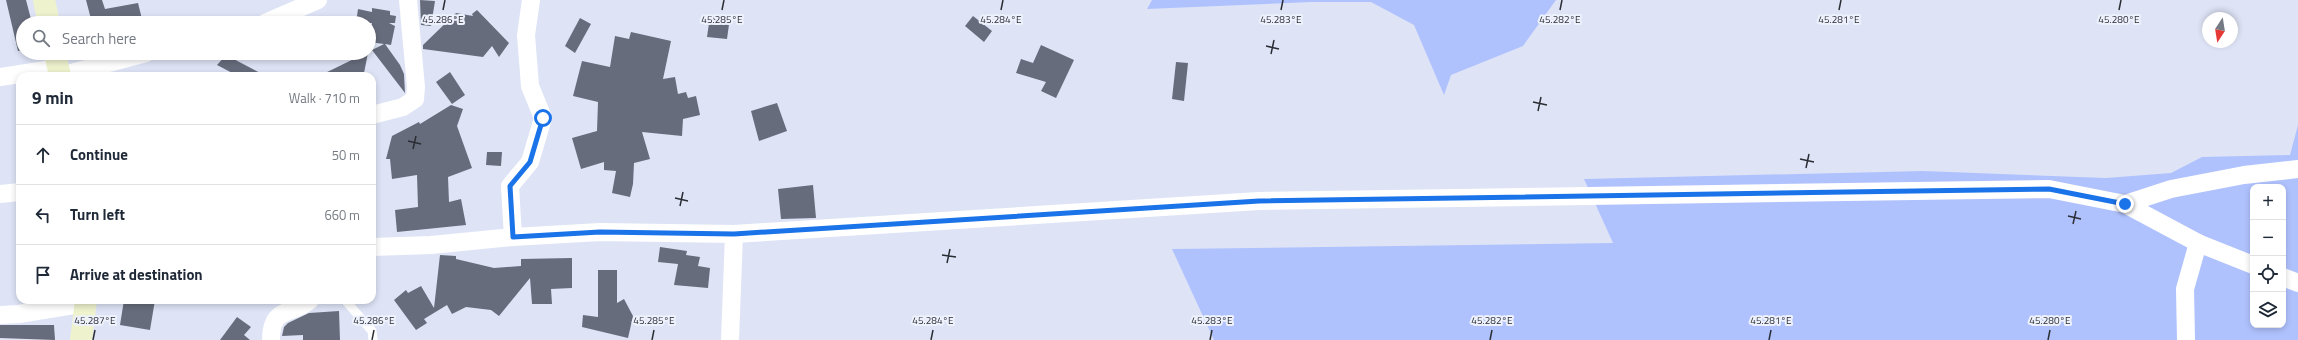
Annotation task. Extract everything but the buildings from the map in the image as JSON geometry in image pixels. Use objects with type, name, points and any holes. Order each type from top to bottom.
[{"type":"main road","points":[[44,0],[47,16]]},
{"type":"main road","points":[[80,340],[86,304]]},
{"type":"street","points":[[281,16],[318,0]]},
{"type":"street","points":[[376,114],[403,107],[415,99],[416,87],[408,0]]},
{"type":"street","points":[[513,237],[510,186],[530,162],[543,118],[530,86],[526,35],[531,0]]},
{"type":"street","points":[[32,72],[105,60]]},
{"type":"street","points":[[0,77],[16,75]]},
{"type":"street","points":[[2125,204],[2171,189],[2244,175],[2298,169]]},
{"type":"street","points":[[376,247],[431,245],[513,237],[600,232],[734,234],[1259,201],[2049,189],[2125,204],[2198,243],[2250,264]]},
{"type":"street","points":[[0,194],[16,192]]},
{"type":"street","points":[[730,340],[734,234]]},
{"type":"street","points":[[2186,340],[2186,289],[2198,243]]},
{"type":"street","points":[[2286,278],[2298,283]]},
{"type":"street","points":[[0,315],[19,314],[75,304]]},
{"type":"street","points":[[271,340],[271,327],[279,314],[301,304]]},
{"type":"lane","points":[[348,304],[372,331],[373,340]]},
{"type":"shaded area","points":[[1152,0],[1556,0],[1523,46],[1451,75],[1444,95],[1414,25],[1371,2],[1312,2],[1147,9]]},
{"type":"shaded area","points":[[2298,125],[2298,340],[1214,340],[1172,249],[1613,243],[1584,179],[1923,171],[2106,178],[2171,173],[2202,157],[2290,155]]},
{"type":"route","points":[[543,118],[530,162],[510,186],[513,237],[600,232],[734,234],[1259,201],[2049,189],[2125,204]]}]
